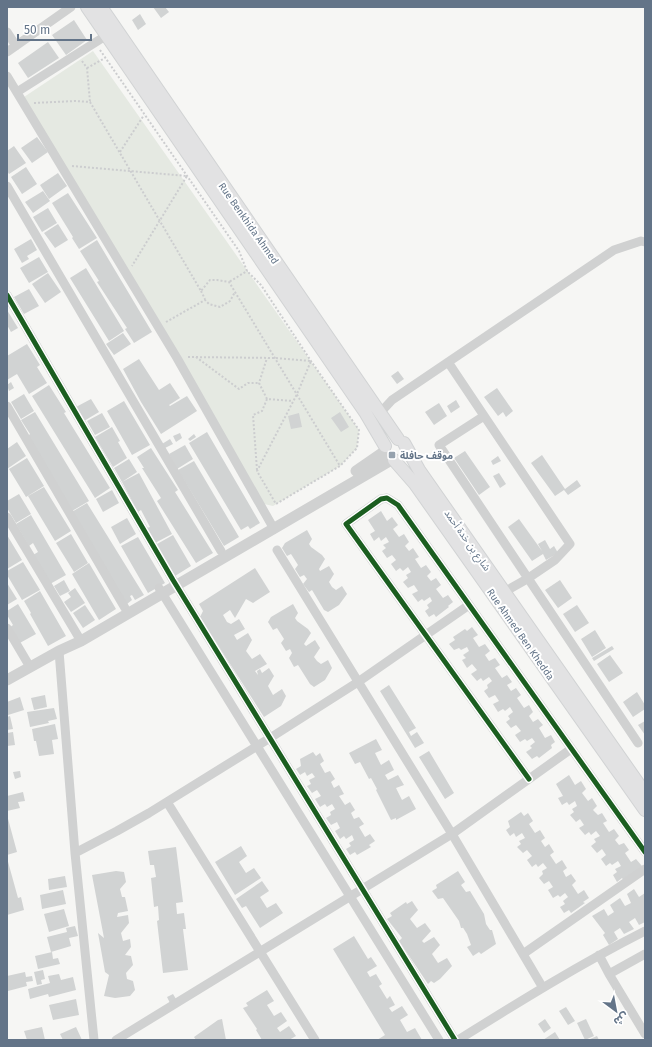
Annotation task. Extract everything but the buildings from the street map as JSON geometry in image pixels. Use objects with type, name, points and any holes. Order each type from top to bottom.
[{"type":"main road","name":"Rue Ahmed Ben Khedda","points":[[86,7],[365,412],[389,454],[415,484],[645,810]]},
{"type":"main road","name":"Rue Benkhida Ahmed","points":[[101,7],[380,413],[401,441]]},
{"type":"main road","points":[[395,439],[401,441],[405,447],[405,453],[401,458],[389,454],[389,441],[395,439]]},
{"type":"main road","name":"شارع بن خدة أحمد","points":[[401,441],[419,470],[645,793]]},
{"type":"street","points":[[7,52],[71,7]]},
{"type":"street","points":[[7,32],[16,46]]},
{"type":"street","points":[[17,92],[106,36]]},
{"type":"street","points":[[7,76],[177,358],[272,525]]},
{"type":"street","points":[[8,192],[221,551]]},
{"type":"street","points":[[380,413],[392,400],[614,250],[642,241],[645,242]]},
{"type":"street","points":[[7,294],[175,582],[455,1040]]},
{"type":"street","points":[[448,362],[570,544],[555,560],[527,579],[504,592]]},
{"type":"street","points":[[7,406],[131,607]]},
{"type":"street","points":[[484,416],[439,445],[527,579],[638,743]]},
{"type":"street","points":[[7,680],[59,651],[131,607],[272,525],[362,468],[389,454]]},
{"type":"street","points":[[529,779],[346,524],[381,499],[387,498],[398,505],[645,852]]},
{"type":"street","points":[[7,517],[79,639]]},
{"type":"street","points":[[175,582],[221,551],[272,525]]},
{"type":"street","points":[[277,550],[452,834],[543,988]]},
{"type":"street","points":[[160,591],[439,1040]]},
{"type":"street","points":[[75,853],[168,802],[270,738],[358,682],[469,605]]},
{"type":"street","points":[[7,628],[30,667]]},
{"type":"street","points":[[59,651],[75,853],[94,1040]]},
{"type":"street","points":[[116,1040],[452,834],[572,749]]},
{"type":"street","points":[[168,802],[315,1040]]},
{"type":"street","points":[[523,954],[645,869]]},
{"type":"street","points":[[458,1040],[599,955],[645,931]]},
{"type":"street","points":[[609,974],[645,954]]},
{"type":"street","points":[[599,955],[645,1034]]},
{"type":"path","points":[[95,42],[239,251],[247,271],[262,285],[311,362],[359,430],[357,448],[340,466],[276,504],[257,471],[253,415],[262,411],[267,399],[259,383],[267,358]]},
{"type":"path","points":[[77,54],[87,68],[90,102],[205,300],[209,304],[220,307],[230,301],[235,292]]},
{"type":"path","points":[[87,68],[106,58]]},
{"type":"path","points":[[24,103],[75,101],[90,102]]},
{"type":"path","points":[[120,152],[145,114]]},
{"type":"path","points":[[61,165],[187,176]]},
{"type":"path","points":[[127,274],[187,176]]},
{"type":"path","points":[[201,291],[210,280],[229,282],[247,271]]},
{"type":"path","points":[[229,282],[340,466]]},
{"type":"path","points":[[158,327],[205,300]]},
{"type":"path","points":[[196,357],[239,389],[248,383],[259,383]]},
{"type":"path","points":[[177,358],[275,358],[311,362]]},
{"type":"path","points":[[257,471],[311,362]]},
{"type":"path","points":[[267,399],[293,401]]},
{"type":"shaded area","points":[[93,51],[359,430],[357,448],[340,466],[273,506],[264,504],[24,97]]},
{"type":"cycle path","points":[[7,295],[173,580],[455,1040]]},
{"type":"cycle path","points":[[529,779],[346,524],[381,499],[387,498],[398,505],[645,852]]},
{"type":"place","name":"موقف حافلة","points":[[392,455]]}]
